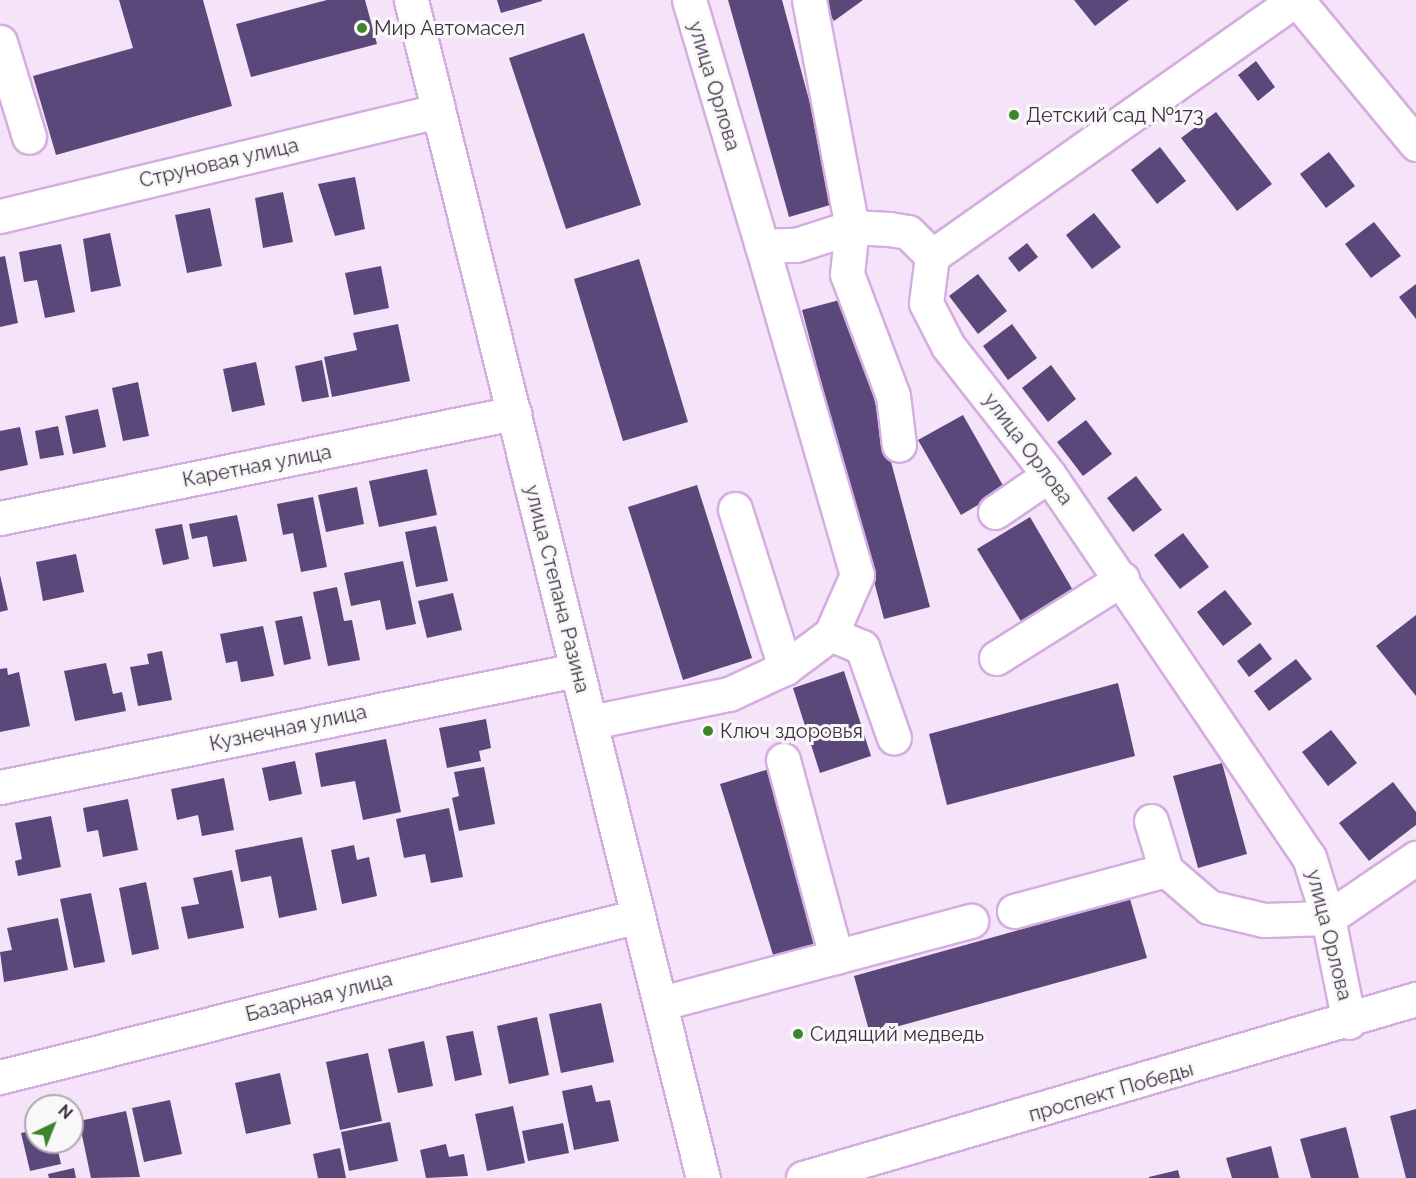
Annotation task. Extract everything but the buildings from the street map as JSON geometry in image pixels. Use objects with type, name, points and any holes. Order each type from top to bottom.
[{"type":"street","name":"улица Степана Разина","points":[[411,0],[576,670],[662,1003],[703,1178]]},
{"type":"street","name":"улица Орлова","points":[[688,0],[857,575],[831,634]]},
{"type":"street","points":[[808,0],[852,227],[847,274],[893,396],[899,445]]},
{"type":"street","points":[[762,246],[796,245],[852,227],[908,232],[932,256],[1296,0],[1416,144]]},
{"type":"street","points":[[0,42],[29,136]]},
{"type":"street","name":"Струновая улица","points":[[0,216],[438,111]]},
{"type":"street","name":"улица Орлова","points":[[932,256],[926,303],[948,346],[1049,475],[1122,579],[1309,857],[1328,918],[1349,1022]]},
{"type":"street","name":"Каретная улица","points":[[0,518],[514,413]]},
{"type":"street","points":[[995,512],[1049,475]]},
{"type":"street","points":[[735,509],[785,668]]},
{"type":"street","points":[[996,658],[1122,579]]},
{"type":"street","points":[[591,722],[729,694],[785,668],[831,634],[862,646],[894,738]]},
{"type":"street","name":"Кузнечная улица","points":[[0,787],[576,670]]},
{"type":"street","points":[[783,760],[836,957]]},
{"type":"street","points":[[1151,821],[1166,870],[1209,907],[1264,920],[1328,918],[1416,858]]},
{"type":"street","points":[[1014,910],[1166,870]]},
{"type":"street","name":"Базарная улица","points":[[0,1077],[638,916]]},
{"type":"street","points":[[662,1003],[971,921]]},
{"type":"street","name":"проспект Победы","points":[[803,1178],[1349,1022],[1416,999]]},
{"type":"place","name":"Мир Автомасел","points":[[362,28]]},
{"type":"place","name":"Детский сад №173","points":[[1014,115]]},
{"type":"place","name":"Ключ здоровья","points":[[708,731]]},
{"type":"place","name":"Сидящий медведь","points":[[798,1034]]}]
